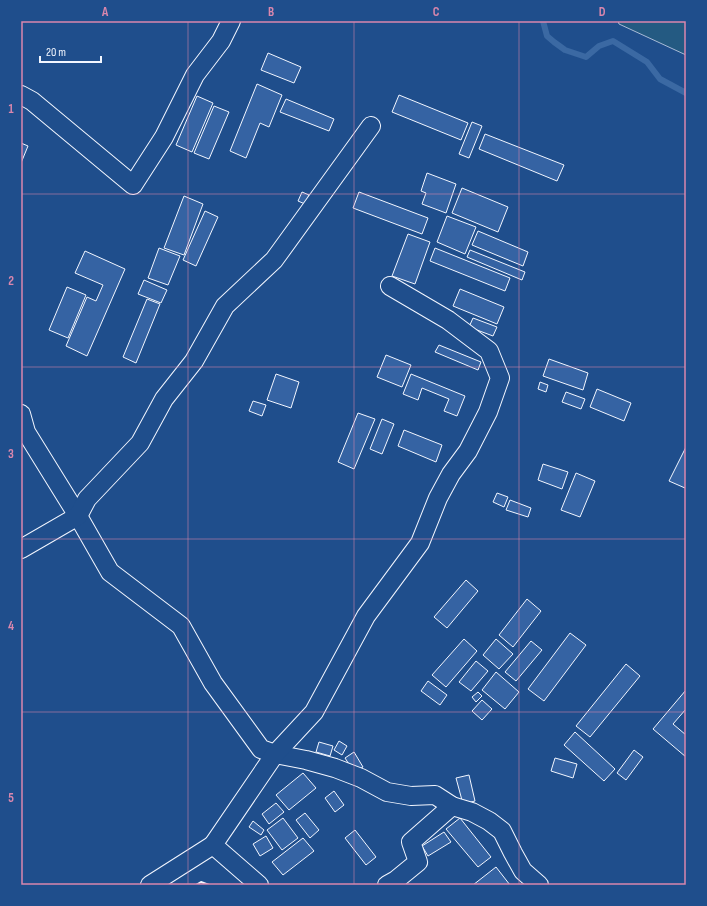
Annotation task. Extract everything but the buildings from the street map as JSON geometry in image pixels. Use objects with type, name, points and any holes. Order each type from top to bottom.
[{"type":"street","points":[[21,95],[32,101],[133,185],[164,137],[195,75],[220,42],[231,21]]},
{"type":"street","points":[[21,549],[78,516],[88,498],[140,443],[164,399],[194,361],[225,306],[274,260],[371,126]]},
{"type":"street","points":[[150,885],[213,845],[275,754],[314,712],[366,616],[420,544],[438,498],[451,474],[468,451],[488,412],[500,378],[489,351],[448,320],[390,286]]},
{"type":"street","points":[[21,414],[26,432],[78,516],[110,572],[181,626],[213,683],[261,749],[275,754],[306,760],[335,768],[361,778],[387,792],[411,796],[435,795],[452,806],[472,812],[489,821],[502,831],[523,871],[539,885]]},
{"type":"street","points":[[387,885],[396,880],[418,862],[411,842],[452,806]]},
{"type":"street","points":[[213,845],[259,885]]},
{"type":"shaded area","points":[[618,21],[686,21],[686,55],[619,24]]},
{"type":"waterway","points":[[543,21],[547,36],[565,50],[586,57],[599,46],[613,41],[647,62],[660,79],[686,93]]},
{"type":"wall","points":[[196,885],[201,882],[209,885]]}]
